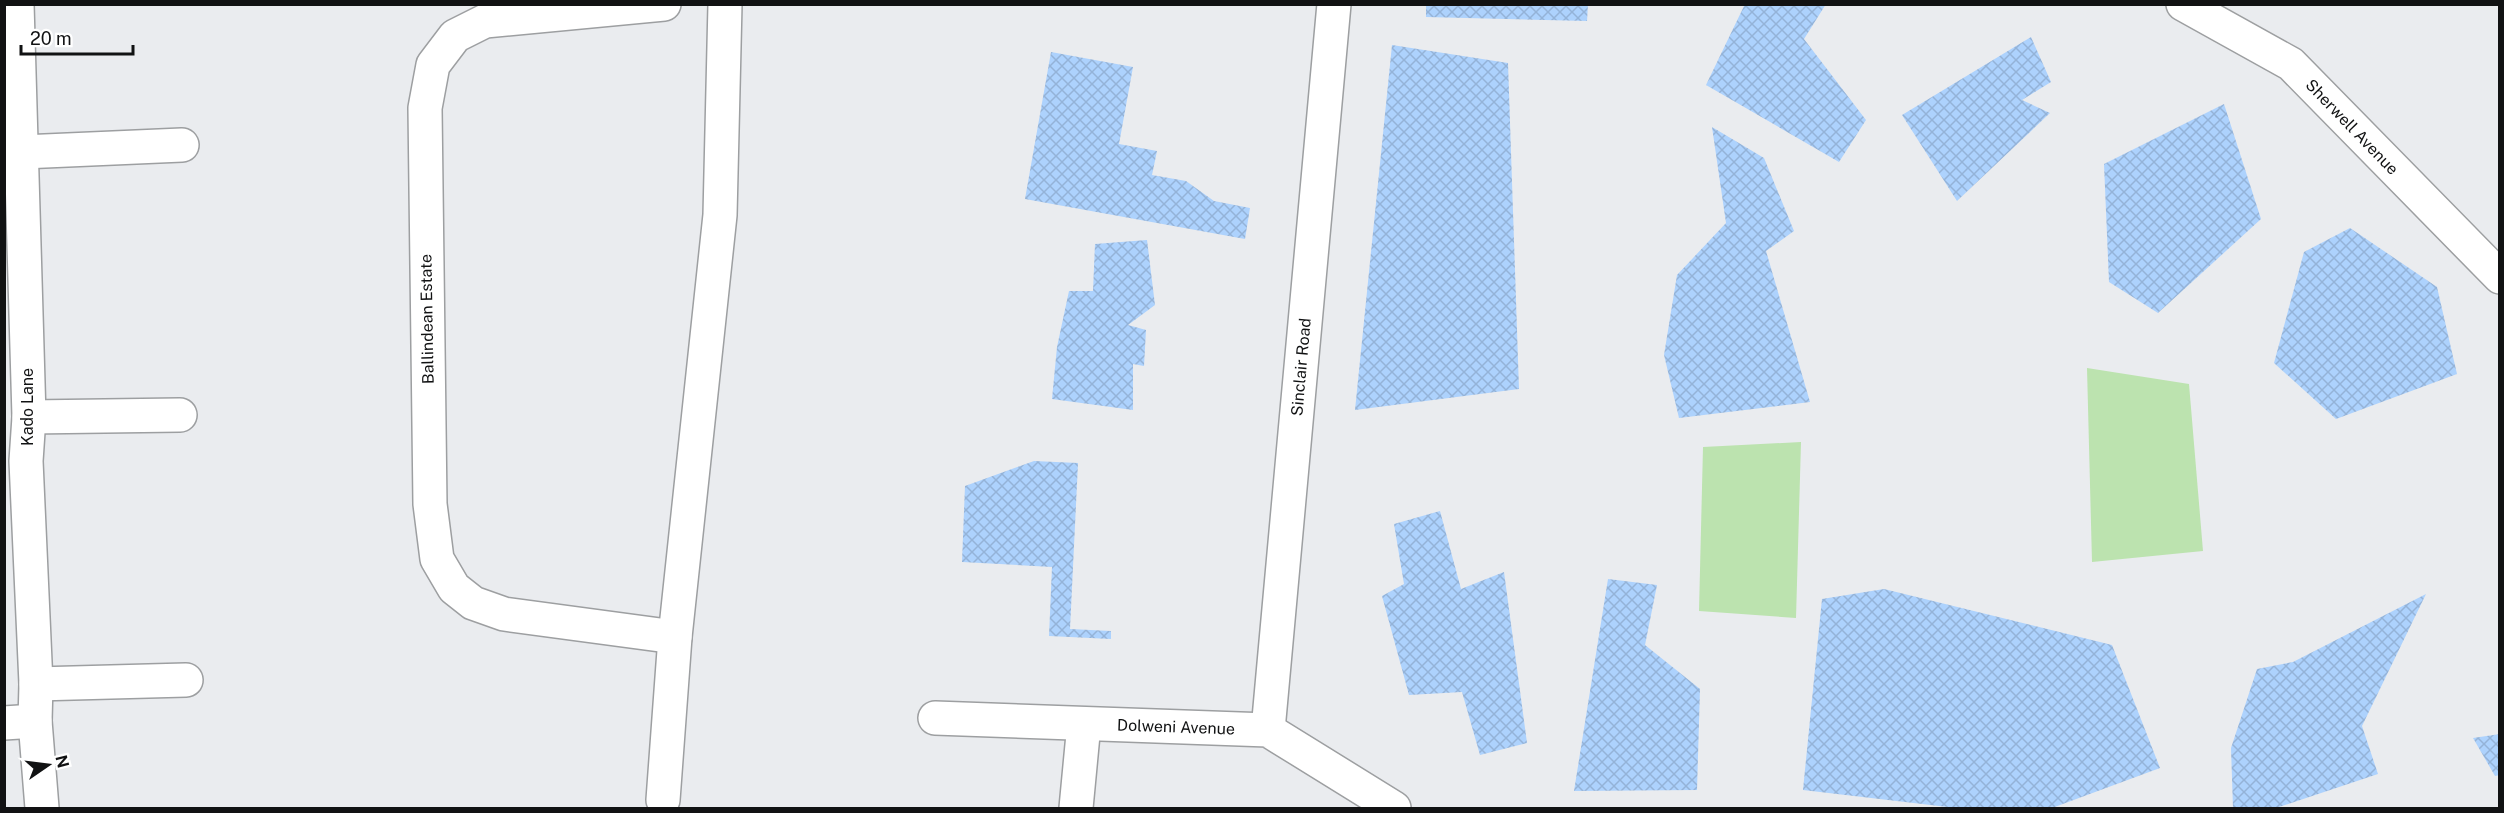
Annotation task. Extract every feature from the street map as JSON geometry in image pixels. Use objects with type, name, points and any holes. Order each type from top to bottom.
[{"type":"street","name":"Kado Lane","points":[[17,4],[22,152],[13,204],[29,417],[15,461],[36,684],[20,722],[42,808]]},
{"type":"street","name":"Ballindean Estate","points":[[664,4],[485,21],[455,36],[433,65],[424,108],[430,504],[437,559],[454,588],[473,603],[504,614],[675,637]]},
{"type":"street","points":[[663,800],[675,637],[720,215],[725,4]]},
{"type":"street","name":"Sinclair Road","points":[[1268,730],[1334,4]]},
{"type":"street","name":"Sherwell Avenue","points":[[2183,4],[2291,64],[2499,277]]},
{"type":"street","points":[[22,152],[182,145]]},
{"type":"street","points":[[29,417],[180,415]]},
{"type":"street","points":[[36,684],[186,680]]},
{"type":"street","name":"Dolweni Avenue","points":[[935,718],[1268,730],[1394,808]]},
{"type":"street","points":[[1076,808],[1084,724]]},
{"type":"green space","points":[[2087,368],[2189,384],[2203,551],[2092,562]]},
{"type":"green space","points":[[1801,442],[1796,618],[1699,611],[1703,447]]},
{"type":"building","points":[[1426,4],[1588,4],[1587,21],[1426,17]]},
{"type":"building","points":[[1745,4],[1826,4],[1804,39],[1866,120],[1839,162],[1706,85]]},
{"type":"building","points":[[2031,37],[2051,82],[2022,100],[2050,113],[1957,201],[1902,115]]},
{"type":"building","points":[[1392,45],[1508,63],[1519,389],[1355,410]]},
{"type":"building","points":[[1051,52],[1133,67],[1119,144],[1157,151],[1152,175],[1186,181],[1214,201],[1250,208],[1245,239],[1025,199]]},
{"type":"building","points":[[2224,104],[2261,219],[2158,313],[2109,282],[2104,164]]},
{"type":"building","points":[[1712,127],[1764,158],[1794,231],[1766,251],[1810,402],[1679,418],[1664,355],[1677,275],[1726,223]]},
{"type":"building","points":[[2350,228],[2437,287],[2457,374],[2336,419],[2274,363],[2304,252]]},
{"type":"building","points":[[1147,240],[1155,305],[1128,325],[1146,330],[1144,366],[1133,364],[1133,410],[1052,399],[1057,347],[1069,291],[1093,291],[1095,244]]},
{"type":"building","points":[[1034,461],[1078,463],[1070,629],[1111,631],[1111,639],[1049,636],[1052,567],[962,562],[965,486]]},
{"type":"building","points":[[1440,511],[1461,589],[1504,572],[1527,743],[1480,755],[1462,692],[1409,695],[1382,596],[1404,584],[1394,524]]},
{"type":"building","points":[[1608,579],[1657,585],[1645,645],[1700,689],[1697,790],[1574,791]]},
{"type":"building","points":[[1884,589],[2112,645],[2160,768],[2052,808],[1956,808],[1803,790],[1822,599]]},
{"type":"building","points":[[2426,594],[2362,726],[2378,774],[2276,808],[2233,808],[2231,748],[2257,669],[2293,662]]},
{"type":"building","points":[[2500,734],[2500,775],[2495,776],[2473,738]]}]
